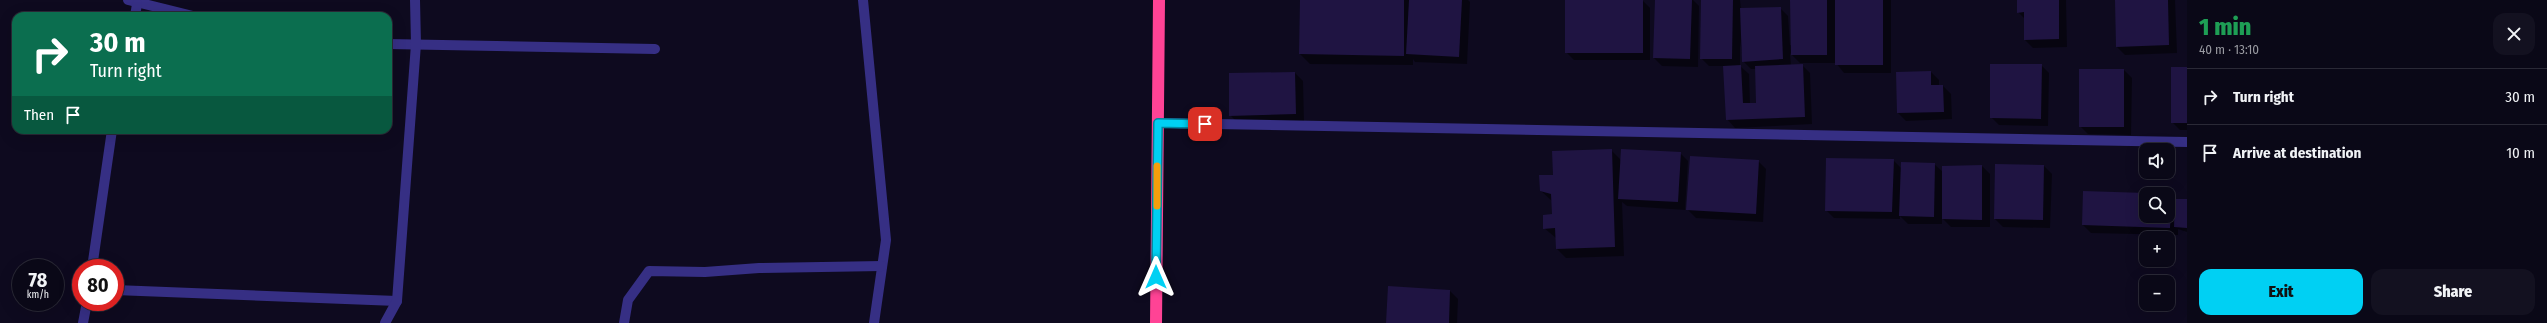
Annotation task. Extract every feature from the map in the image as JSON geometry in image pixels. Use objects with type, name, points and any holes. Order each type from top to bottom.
[{"type":"highway","points":[[1156,323],[1159,0]]},
{"type":"street","points":[[385,323],[396,301],[416,44],[415,0]]},
{"type":"street","points":[[864,0],[886,240],[874,323]]},
{"type":"street","points":[[134,12],[133,2],[176,12]]},
{"type":"street","points":[[392,44],[655,49]]},
{"type":"street","points":[[1158,123],[2187,142]]},
{"type":"street","points":[[93,259],[111,134]]},
{"type":"street","points":[[624,323],[628,300],[649,271],[705,272],[758,268],[882,266]]},
{"type":"street","points":[[124,290],[396,301]]},
{"type":"street","points":[[84,323],[86,311]]},
{"type":"building","points":[[1300,0],[1404,0],[1404,56],[1299,54]]},
{"type":"building","points":[[1409,0],[1462,0],[1459,57],[1406,54]]},
{"type":"building","points":[[1565,0],[1643,0],[1643,53],[1565,53]]},
{"type":"building","points":[[1655,0],[1692,0],[1690,59],[1653,58]]},
{"type":"building","points":[[1701,0],[1733,0],[1732,59],[1700,59]]},
{"type":"building","points":[[1790,0],[1827,0],[1827,55],[1791,55]]},
{"type":"building","points":[[1835,0],[1883,0],[1883,65],[1835,65]]},
{"type":"building","points":[[2017,0],[2059,0],[2059,39],[2024,40],[2024,12],[2017,13]]},
{"type":"building","points":[[2115,0],[2168,0],[2169,45],[2116,47]]},
{"type":"building","points":[[1781,7],[1783,59],[1742,62],[1740,8]]},
{"type":"building","points":[[1803,64],[1805,117],[1726,120],[1723,66],[1741,65],[1743,103],[1756,103],[1755,66]]},
{"type":"building","points":[[1990,64],[2042,64],[2041,119],[1990,118]]},
{"type":"building","points":[[2171,67],[2187,67],[2187,123],[2171,123]]},
{"type":"building","points":[[2079,69],[2124,69],[2124,127],[2079,127]]},
{"type":"building","points":[[1931,71],[1931,85],[1943,85],[1944,112],[1897,113],[1896,72]]},
{"type":"building","points":[[1295,72],[1296,114],[1229,116],[1229,73]]},
{"type":"building","points":[[1612,149],[1615,247],[1556,249],[1555,228],[1543,229],[1543,215],[1552,214],[1551,194],[1540,191],[1539,175],[1553,175],[1552,151]]},
{"type":"building","points":[[1621,149],[1681,152],[1678,202],[1618,199]]},
{"type":"building","points":[[1690,156],[1759,160],[1756,214],[1686,210]]},
{"type":"building","points":[[1826,158],[1894,159],[1892,212],[1825,211]]},
{"type":"building","points":[[1901,162],[1935,163],[1934,217],[1899,216]]},
{"type":"building","points":[[1995,164],[2044,165],[2043,220],[1994,219]]},
{"type":"building","points":[[1982,165],[1982,220],[1942,219],[1942,166]]},
{"type":"building","points":[[2083,191],[2139,193],[2139,223],[2170,223],[2170,228],[2082,225]]},
{"type":"building","points":[[2175,199],[2187,199],[2187,228],[2174,227]]},
{"type":"building","points":[[1388,286],[1450,290],[1449,323],[1386,323]]},
{"type":"slow traffic","points":[[1157,166],[1157,206]]},
{"type":"route","points":[[1156,277],[1158,123],[1205,124]]}]
